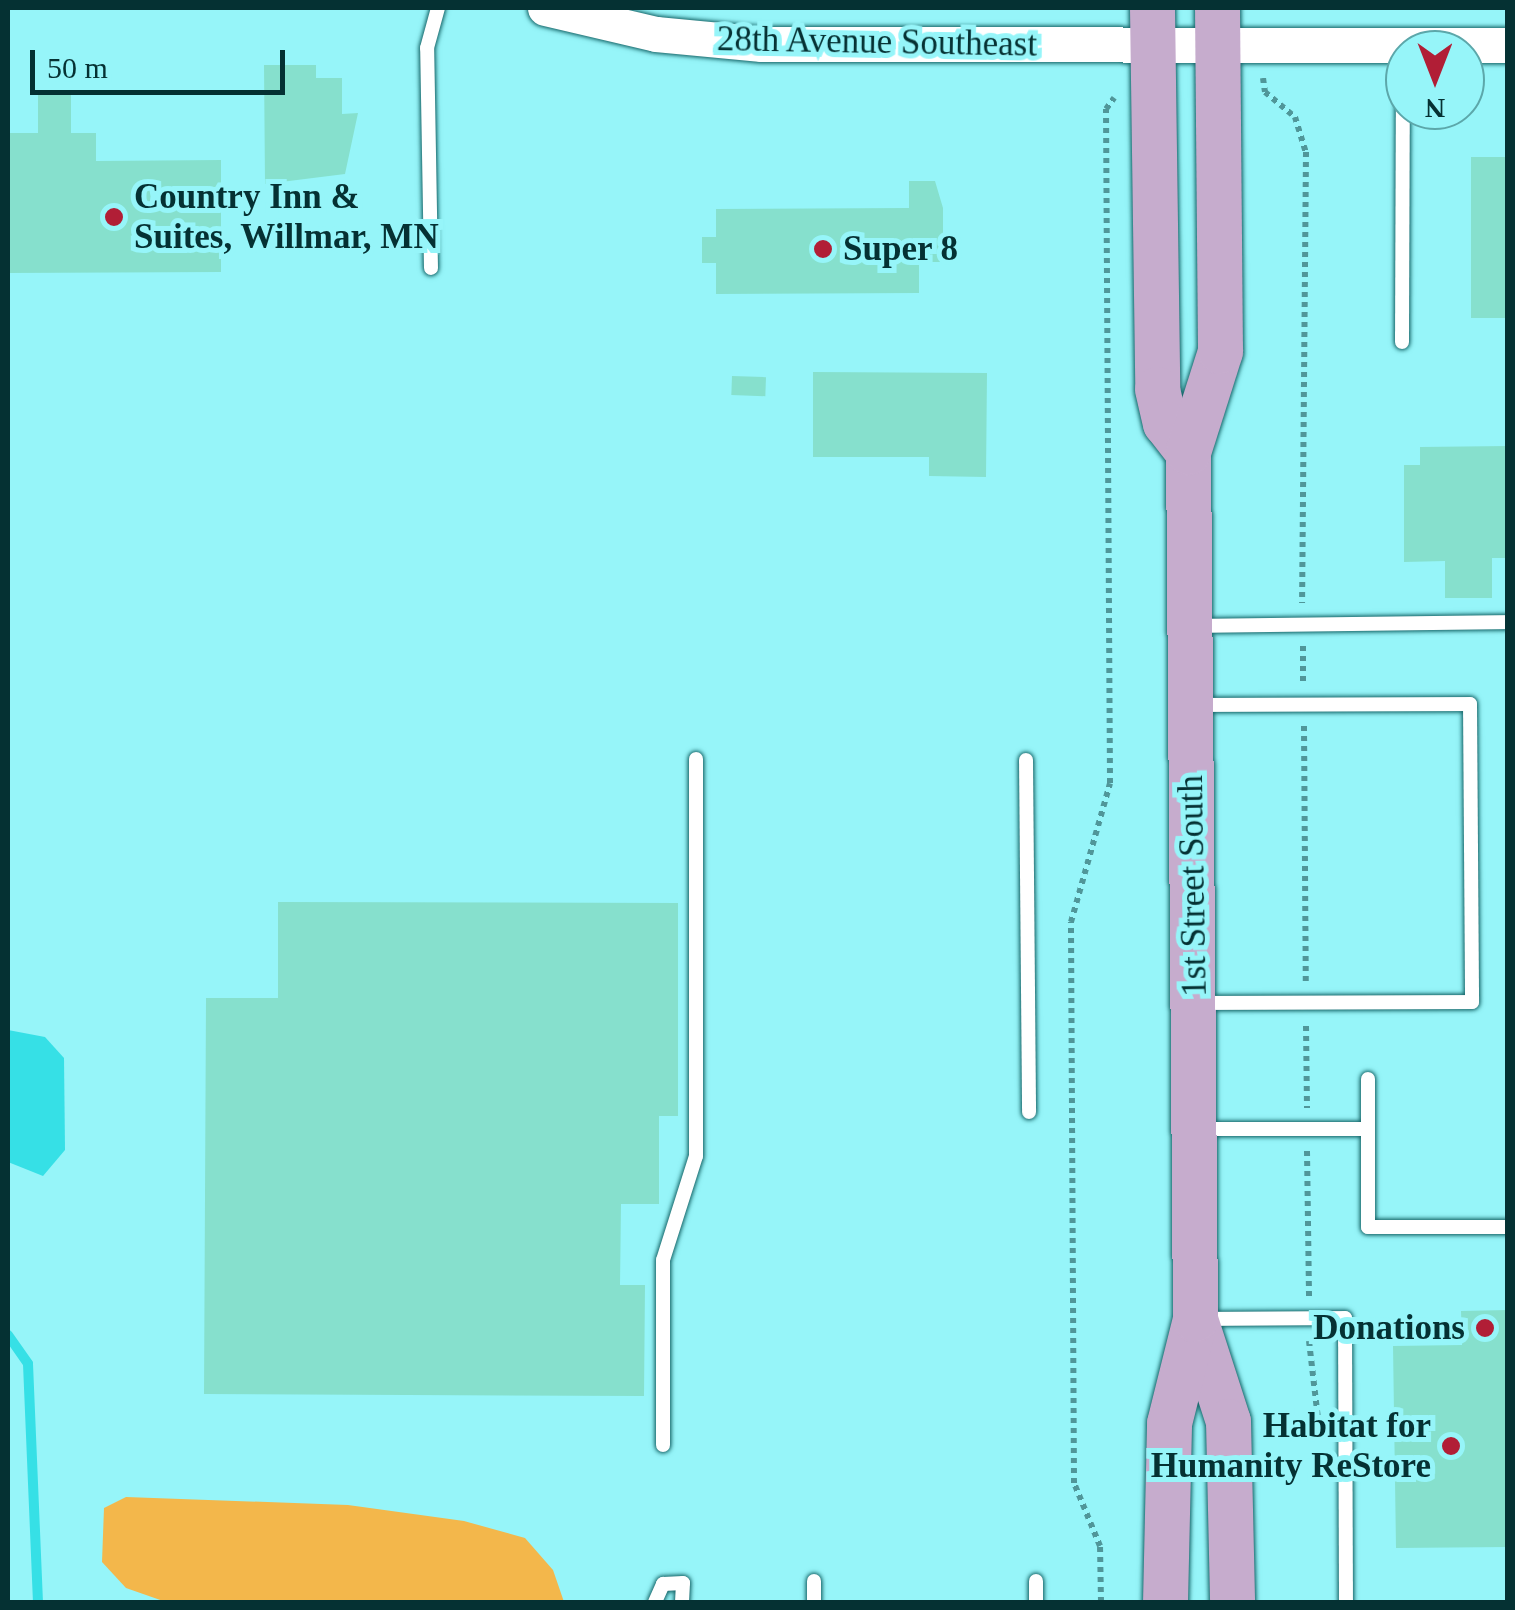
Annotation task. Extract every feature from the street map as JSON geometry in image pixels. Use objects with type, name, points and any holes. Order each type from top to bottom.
[{"type":"main road","points":[[1152,26],[1157,389],[1165,423],[1188,452]]},
{"type":"main road","name":"1st Street South","points":[[1165,1602],[1169,1423],[1195,1319],[1188,452],[1220,351],[1231,32]]},
{"type":"main road","name":"1st Street South","points":[[1195,1319],[1228,1421],[1232,1602]]},
{"type":"street","name":"28th Avenue Southeast","points":[[545,8],[720,42],[1106,44],[1152,26],[1385,43]]},
{"type":"lane","points":[[432,268],[427,48],[438,8]]},
{"type":"lane","points":[[1402,342],[1403,130]]},
{"type":"lane","points":[[1190,626],[1508,622]]},
{"type":"lane","points":[[1190,705],[1470,704],[1472,1002],[1195,1003]]},
{"type":"lane","points":[[662,1445],[663,1260],[696,1156],[696,759]]},
{"type":"lane","points":[[1026,760],[1030,1112]]},
{"type":"lane","points":[[1368,1079],[1368,1227],[1508,1227]]},
{"type":"lane","points":[[1196,1129],[1368,1129]]},
{"type":"lane","points":[[1195,1319],[1345,1318],[1346,1602]]},
{"type":"lane","points":[[814,1581],[814,1602]]},
{"type":"lane","points":[[1036,1581],[1036,1602]]},
{"type":"lane","points":[[655,1602],[663,1584],[683,1582],[682,1602]]},
{"type":"path","points":[[1231,32],[1265,92],[1295,117],[1306,152],[1303,625],[1307,1129],[1309,1318],[1319,1446]]},
{"type":"path","points":[[1101,1602],[1100,1546],[1074,1483],[1071,922],[1110,782],[1106,109],[1114,98],[1106,44]]},
{"type":"shaded area","points":[[126,1497],[348,1505],[464,1521],[525,1538],[553,1570],[564,1602],[166,1602],[126,1588],[102,1562],[104,1508]]},
{"type":"water","points":[[8,1030],[45,1037],[64,1058],[65,1150],[43,1176],[8,1162]]},
{"type":"building","points":[[264,65],[316,65],[316,78],[342,78],[342,114],[358,113],[345,174],[265,184]]},
{"type":"building","name":"Country Inn & Suites, Willmar, MN","points":[[38,94],[71,94],[71,133],[96,133],[96,161],[221,160],[221,272],[8,273],[8,133],[38,133]]},
{"type":"building","points":[[1471,157],[1508,157],[1508,318],[1471,318]]},
{"type":"building","name":"Super 8","points":[[909,181],[935,181],[943,208],[943,262],[919,262],[919,293],[716,294],[716,263],[702,263],[702,237],[716,237],[716,209],[909,208]]},
{"type":"building","points":[[813,372],[987,373],[986,477],[929,476],[929,457],[813,457]]},
{"type":"building","points":[[732,376],[766,377],[765,396],[731,395]]},
{"type":"building","points":[[1508,446],[1508,558],[1492,558],[1492,598],[1445,598],[1445,561],[1404,562],[1404,465],[1420,465],[1420,447]]},
{"type":"building","points":[[278,902],[678,903],[678,1116],[659,1116],[659,1204],[621,1204],[620,1285],[645,1285],[644,1396],[204,1394],[206,998],[278,998]]},
{"type":"building","name":"Habitat for Humanity ReStore","points":[[1508,1310],[1508,1547],[1396,1548],[1393,1346],[1462,1345],[1461,1311]]},
{"type":"waterway","points":[[8,1335],[28,1364],[38,1602]]},
{"type":"place","name":"Country Inn & Suites, Willmar, MN","points":[[114,217]]},
{"type":"place","name":"Super 8","points":[[823,249]]},
{"type":"place","name":"Donations","points":[[1485,1328]]},
{"type":"place","name":"Habitat for Humanity ReStore","points":[[1451,1446]]}]
